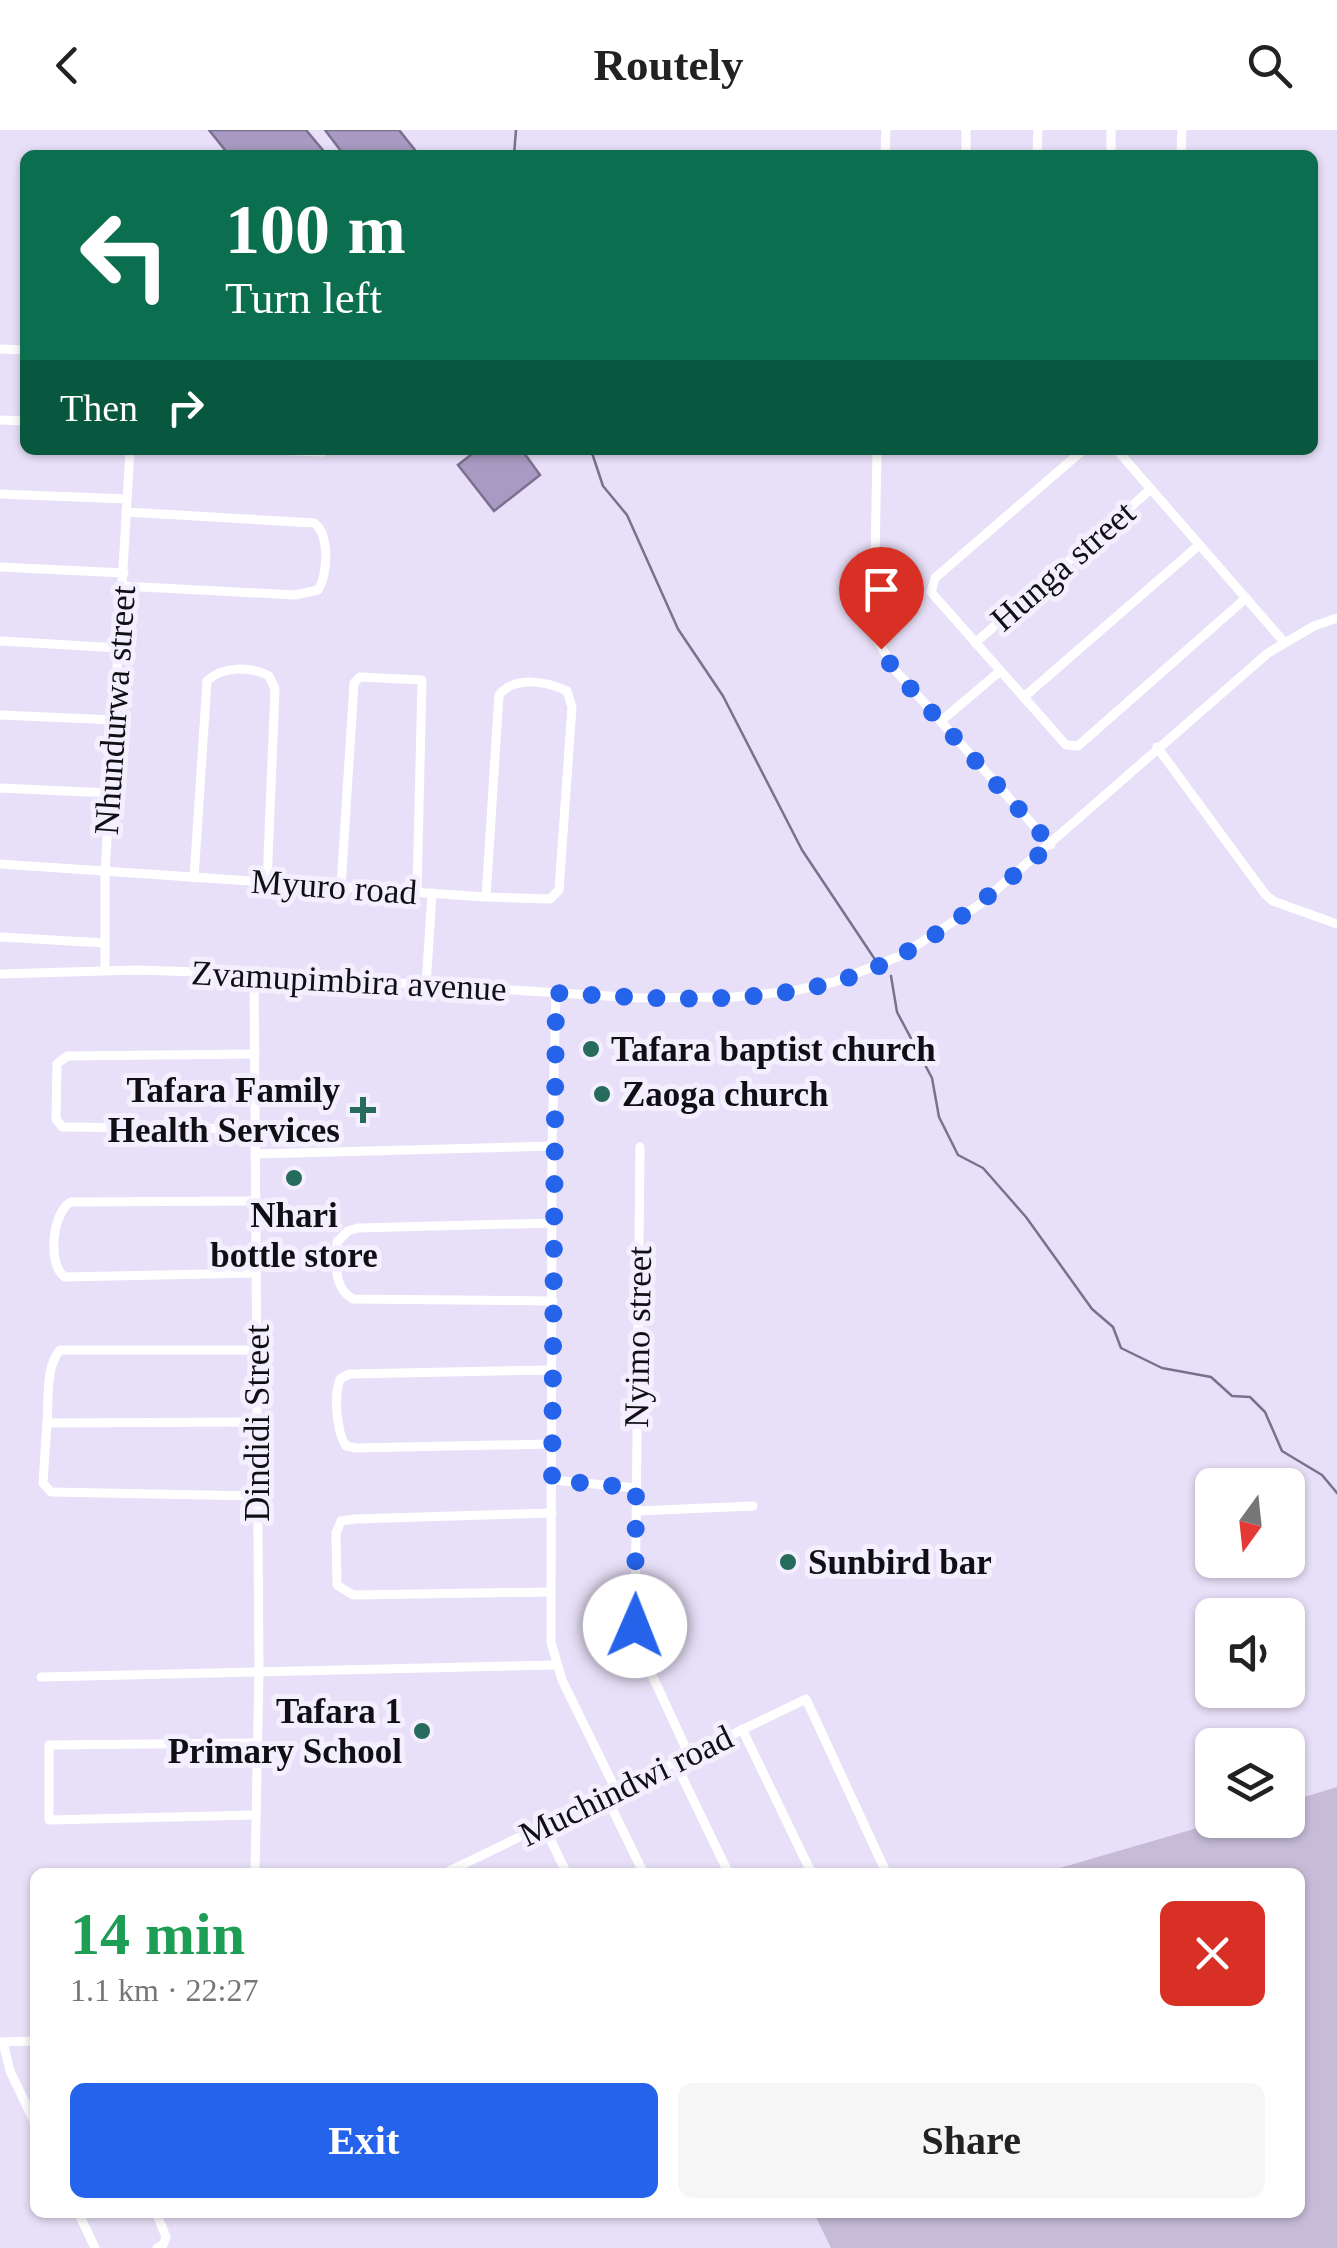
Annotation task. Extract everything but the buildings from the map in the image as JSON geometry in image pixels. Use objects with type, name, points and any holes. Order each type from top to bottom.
[{"type":"street","name":"Nhundurwa street","points":[[105,970],[105,873],[130,455]]},
{"type":"street","points":[[876,455],[876,638],[894,670],[1051,845]]},
{"type":"street","points":[[1077,455],[936,578],[931,592],[1066,745],[1078,746],[1246,598]]},
{"type":"street","points":[[1121,455],[1284,642]]},
{"type":"street","name":"Hunga street","points":[[975,643],[1151,489]]},
{"type":"street","points":[[0,494],[127,499]]},
{"type":"street","points":[[123,586],[295,595],[318,590],[323,583],[324,537],[314,523],[126,512]]},
{"type":"street","points":[[1024,698],[1199,545]]},
{"type":"street","points":[[0,567],[124,573]]},
{"type":"street","name":"Zvamupimbira avenue","points":[[0,974],[105,970],[254,974],[639,998],[734,996],[792,991],[834,982],[900,956],[979,904],[1051,845],[1157,747],[1284,642],[1337,618]]},
{"type":"street","points":[[0,641],[120,648]]},
{"type":"street","points":[[194,878],[207,681],[229,670],[250,670],[269,676],[275,689],[267,883]]},
{"type":"street","points":[[941,721],[999,672]]},
{"type":"street","points":[[341,888],[354,683],[360,677],[382,676],[422,680],[417,892]]},
{"type":"street","name":"Myuro road","points":[[0,864],[432,894],[486,897],[550,899],[559,890],[571,700],[566,691],[556,686],[510,685],[499,695],[486,897]]},
{"type":"street","points":[[0,715],[115,720]]},
{"type":"street","points":[[1157,747],[1254,884],[1274,901],[1337,924]]},
{"type":"street","points":[[0,788],[110,793]]},
{"type":"street","points":[[426,985],[432,894]]},
{"type":"street","points":[[0,938],[105,943]]},
{"type":"street","name":"Dindidi Street","points":[[254,974],[259,1670],[255,1868]]},
{"type":"street","points":[[556,993],[551,1642],[556,1665],[641,1868]]},
{"type":"street","points":[[255,1054],[67,1056],[57,1064],[56,1118],[62,1127],[255,1129]]},
{"type":"street","points":[[256,1154],[552,1146]]},
{"type":"street","name":"Nyimo street","points":[[640,1146],[637,1639],[689,1755]]},
{"type":"street","points":[[255,1201],[71,1202],[59,1216],[56,1263],[62,1276],[70,1277],[256,1273]]},
{"type":"street","points":[[552,1223],[358,1228],[348,1231],[338,1242],[337,1277],[340,1287],[354,1299],[552,1301]]},
{"type":"street","points":[[257,1350],[60,1350],[50,1374],[44,1483],[50,1492],[258,1496]]},
{"type":"street","points":[[552,1370],[349,1374],[340,1378],[337,1388],[341,1439],[346,1446],[552,1444]]},
{"type":"street","points":[[47,1423],[257,1422]]},
{"type":"street","points":[[552,1480],[636,1488]]},
{"type":"street","points":[[638,1511],[753,1506]]},
{"type":"street","points":[[550,1592],[353,1595],[337,1585],[336,1533],[341,1522],[354,1519],[552,1513]]},
{"type":"street","points":[[40,1677],[556,1665]]},
{"type":"street","name":"Muchindwi road","points":[[456,1868],[806,1699],[884,1868]]},
{"type":"street","points":[[742,1729],[810,1868]]},
{"type":"street","points":[[256,1816],[49,1820],[49,1745],[257,1744]]},
{"type":"street","points":[[675,1762],[726,1868]]},
{"type":"street","points":[[544,1826],[564,1868]]},
{"type":"street","points":[[476,1860],[480,1868]]},
{"type":"street","points":[[30,2041],[2,2042],[10,2071],[30,2113]]},
{"type":"street","points":[[81,2218],[95,2248]]},
{"type":"street","points":[[157,2248],[166,2237],[158,2218]]},
{"type":"shaded area","points":[[209,130],[306,130],[323,150],[225,150]]},
{"type":"shaded area","points":[[325,130],[399,130],[415,150],[340,150]]},
{"type":"shaded area","points":[[471,455],[526,455],[540,475],[494,511],[458,465]]},
{"type":"shaded area","points":[[1337,1787],[1337,2248],[831,2248],[816,2218],[1305,2218],[1305,1868],[1060,1868],[1195,1829],[1195,1838],[1305,1838],[1305,1797]]},
{"type":"waterway","points":[[514,150],[516,130]]},
{"type":"waterway","points":[[593,455],[603,486],[627,515],[678,629],[723,696],[802,850],[876,961]]},
{"type":"waterway","points":[[891,976],[897,1012],[932,1078],[939,1117],[958,1155],[983,1168],[1026,1217],[1092,1309],[1113,1327],[1121,1348],[1162,1368],[1211,1377],[1232,1396],[1250,1397],[1265,1412],[1282,1451],[1322,1475],[1337,1493]]},
{"type":"place","name":"Tafara baptist church","points":[[591,1049]]},
{"type":"place","name":"Zaoga church","points":[[602,1094]]},
{"type":"place","name":"Tafara Family Health Services","points":[[363,1110]]},
{"type":"place","name":"Nhari bottle store","points":[[294,1178]]},
{"type":"place","name":"Sunbird bar","points":[[788,1562]]},
{"type":"place","name":"Tafara 1 Primary School","points":[[422,1731]]},
{"type":"route","points":[[635,1626],[636,1488],[552,1480],[556,993],[639,998],[734,996],[792,991],[834,982],[900,956],[930,938],[1051,845],[894,670],[881,649]]}]
